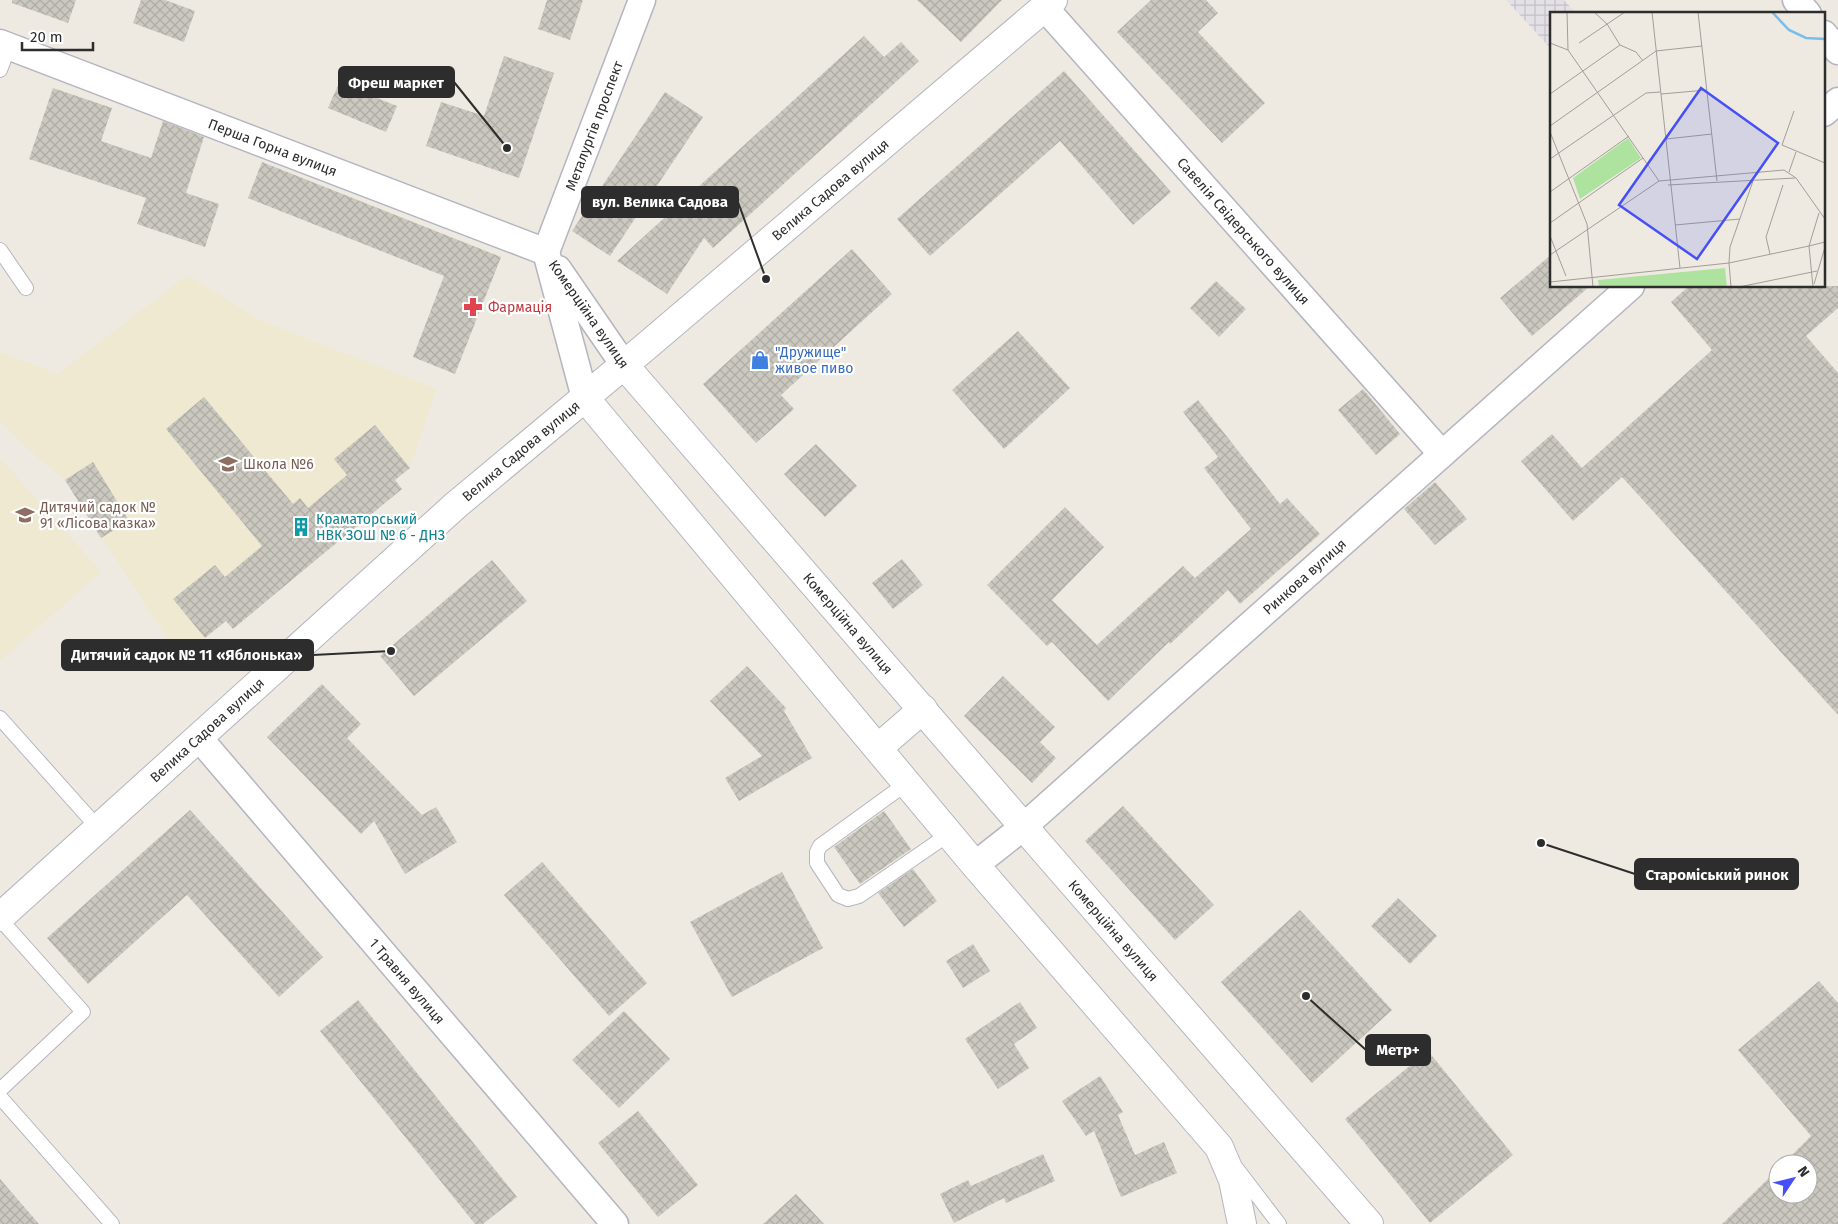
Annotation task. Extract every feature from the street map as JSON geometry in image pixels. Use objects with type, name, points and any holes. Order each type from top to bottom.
[{"type":"street","name":"Металургів проспект","points":[[546,252],[642,0]]},
{"type":"street","points":[[1796,0],[1806,12]]},
{"type":"street","name":"Велика Садова вулиця","points":[[0,918],[456,504],[585,398],[1049,4]]},
{"type":"street","name":"Савелія Свідерського вулиця","points":[[1049,4],[1442,454]]},
{"type":"street","points":[[1826,36],[1838,51]]},
{"type":"street","name":"Перша Горна вулиця","points":[[3,53],[546,252]]},
{"type":"street","points":[[1826,111],[1838,101]]},
{"type":"street","name":"Комерційна вулиця","points":[[546,252],[624,365],[923,708],[1022,828],[1369,1224]]},
{"type":"street","name":"Комерційна вулиця","points":[[546,252],[585,398],[975,865],[1219,1147],[1233,1180],[1242,1224]]},
{"type":"street","name":"Ринкова вулиця","points":[[975,865],[1022,828],[1629,288]]},
{"type":"street","points":[[878,748],[923,708]]},
{"type":"street","name":"1 Травня вулиця","points":[[199,738],[615,1224]]},
{"type":"lane","points":[[0,250],[26,288]]},
{"type":"lane","points":[[0,718],[99,829]]},
{"type":"lane","points":[[906,783],[820,846],[817,852],[817,863],[838,895],[848,899],[859,896],[949,834]]},
{"type":"lane","points":[[0,918],[83,1012],[0,1090]]},
{"type":"lane","points":[[0,1097],[112,1224]]},
{"type":"lane","points":[[1219,1147],[1279,1224]]},
{"type":"shaded area","points":[[1506,0],[1564,0],[1575,12],[1550,12],[1550,48]]},
{"type":"shaded area","name":"Школа №6","points":[[187,275],[260,320],[437,389],[410,468],[395,480],[402,489],[233,629],[226,621],[179,657],[65,480],[40,460],[0,421],[0,352],[58,374]]},
{"type":"shaded area","name":"Дитячий садок № 91 «Лісова казка»","points":[[0,458],[101,572],[0,661]]},
{"type":"building","points":[[12,0],[76,0],[68,23],[12,3]]},
{"type":"building","points":[[141,0],[165,0],[195,11],[184,42],[133,23]]},
{"type":"building","points":[[547,0],[583,0],[570,40],[538,29]]},
{"type":"building","points":[[917,0],[1002,0],[961,42]]},
{"type":"building","points":[[1151,0],[1206,0],[1218,13],[1198,32],[1265,103],[1222,143],[1117,32]]},
{"type":"building","points":[[864,36],[884,57],[901,42],[919,61],[713,248],[704,238],[667,294],[617,261]]},
{"type":"building","points":[[504,56],[554,73],[519,178],[426,146],[441,102],[484,116]]},
{"type":"building","points":[[1064,71],[1171,192],[1133,225],[1060,141],[930,256],[897,219]]},
{"type":"building","points":[[339,83],[397,106],[386,132],[328,108]]},
{"type":"building","points":[[53,88],[112,108],[101,141],[151,158],[163,121],[204,137],[186,193],[219,204],[205,247],[137,224],[146,198],[29,159]]},
{"type":"building","points":[[665,92],[703,117],[610,256],[572,231]]},
{"type":"building","points":[[262,162],[501,257],[455,374],[413,357],[444,276],[248,198]]},
{"type":"building","points":[[852,249],[892,294],[781,395],[794,409],[756,443],[703,384]]},
{"type":"building","points":[[1550,256],[1550,288],[1588,288],[1532,336],[1500,298]]},
{"type":"building","points":[[1216,281],[1246,309],[1219,337],[1190,308]]},
{"type":"building","points":[[1826,286],[1838,286],[1838,308],[1806,336],[1838,373],[1838,715],[1622,477],[1573,521],[1521,461],[1552,434],[1582,468],[1712,350],[1671,302],[1687,288],[1826,288]]},
{"type":"building","points":[[1018,331],[1070,388],[1004,449],[952,390]]},
{"type":"building","points":[[1363,389],[1400,434],[1376,455],[1338,410]]},
{"type":"building","name":"Краматорський НВК ЗОШ № 6 - ДНЗ","points":[[204,397],[293,504],[300,498],[308,508],[347,475],[334,459],[375,425],[410,468],[395,480],[402,489],[233,629],[226,621],[205,638],[173,599],[215,565],[225,577],[262,546],[166,429]]},
{"type":"building","points":[[1198,400],[1280,504],[1287,498],[1320,534],[1240,604],[1228,590],[1170,644],[1169,642],[1108,701],[1052,642],[1047,646],[987,585],[1065,507],[1104,547],[1052,600],[1097,645],[1183,566],[1195,578],[1251,529],[1204,468],[1218,457],[1183,412]]},
{"type":"building","points":[[816,444],[857,486],[825,517],[784,474]]},
{"type":"building","points":[[93,462],[129,521],[101,538],[65,480]]},
{"type":"building","points":[[1435,482],[1467,519],[1435,545],[1404,509]]},
{"type":"building","points":[[902,559],[923,585],[893,609],[872,583]]},
{"type":"building","points":[[492,560],[527,601],[414,696],[380,656]]},
{"type":"building","points":[[747,666],[786,708],[784,711],[812,758],[739,801],[725,778],[762,756],[710,701]]},
{"type":"building","points":[[1003,676],[1055,727],[1040,742],[1056,758],[1032,783],[964,716]]},
{"type":"building","points":[[322,684],[361,724],[347,738],[422,815],[436,807],[457,842],[405,874],[374,821],[361,834],[267,737]]},
{"type":"building","points":[[1123,806],[1214,905],[1175,940],[1085,841]]},
{"type":"building","points":[[190,810],[323,957],[279,997],[187,895],[88,984],[47,938]]},
{"type":"building","points":[[884,811],[911,849],[860,884],[834,847]]},
{"type":"building","points":[[542,862],[647,983],[609,1016],[504,895]]},
{"type":"building","points":[[913,869],[937,901],[904,927],[878,893]]},
{"type":"building","points":[[782,872],[823,948],[732,997],[690,922]]},
{"type":"building","points":[[1398,898],[1437,936],[1410,964],[1371,926]]},
{"type":"building","points":[[1300,910],[1392,1010],[1312,1083],[1221,982]]},
{"type":"building","points":[[973,944],[990,971],[963,988],[946,961]]},
{"type":"building","points":[[1819,981],[1838,1003],[1838,1224],[1722,1224],[1768,1179],[1768,1204],[1818,1204],[1818,1154],[1793,1154],[1811,1136],[1738,1050]]},
{"type":"building","points":[[358,1000],[517,1197],[483,1224],[475,1224],[320,1031]]},
{"type":"building","points":[[1020,1002],[1037,1028],[1014,1044],[1029,1068],[998,1089],[965,1039]]},
{"type":"building","points":[[624,1011],[670,1059],[619,1108],[572,1060]]},
{"type":"building","points":[[1428,1051],[1513,1155],[1430,1223],[1345,1119]]},
{"type":"building","points":[[1100,1076],[1123,1112],[1118,1115],[1135,1155],[1164,1142],[1177,1173],[1121,1197],[1094,1131],[1086,1136],[1062,1101]]},
{"type":"building","points":[[638,1111],[698,1185],[658,1217],[598,1143]]},
{"type":"building","points":[[1043,1154],[1055,1181],[1006,1203],[1004,1198],[954,1223],[940,1194],[968,1180],[971,1186]]},
{"type":"building","points":[[0,1179],[39,1224],[0,1224]]},
{"type":"building","points":[[796,1194],[824,1224],[763,1224]]},
{"type":"place","name":"Фреш маркет","points":[[507,148]]},
{"type":"place","name":"вул. Велика Садова","points":[[766,279]]},
{"type":"place","name":"Фармація","points":[[473,307]]},
{"type":"place","name":"\"Дружище\" живое пиво","points":[[760,360]]},
{"type":"place","name":"Школа №6","points":[[228,464]]},
{"type":"place","name":"Дитячий садок № 91 «Лісова казка»","points":[[25,515]]},
{"type":"place","name":"Краматорський НВК ЗОШ № 6 - ДНЗ","points":[[301,527]]},
{"type":"place","name":"Дитячий садок № 11 «Яблонька»","points":[[391,651]]},
{"type":"place","name":"Староміський ринок","points":[[1541,843]]},
{"type":"place","name":"Метр+","points":[[1306,996]]}]
